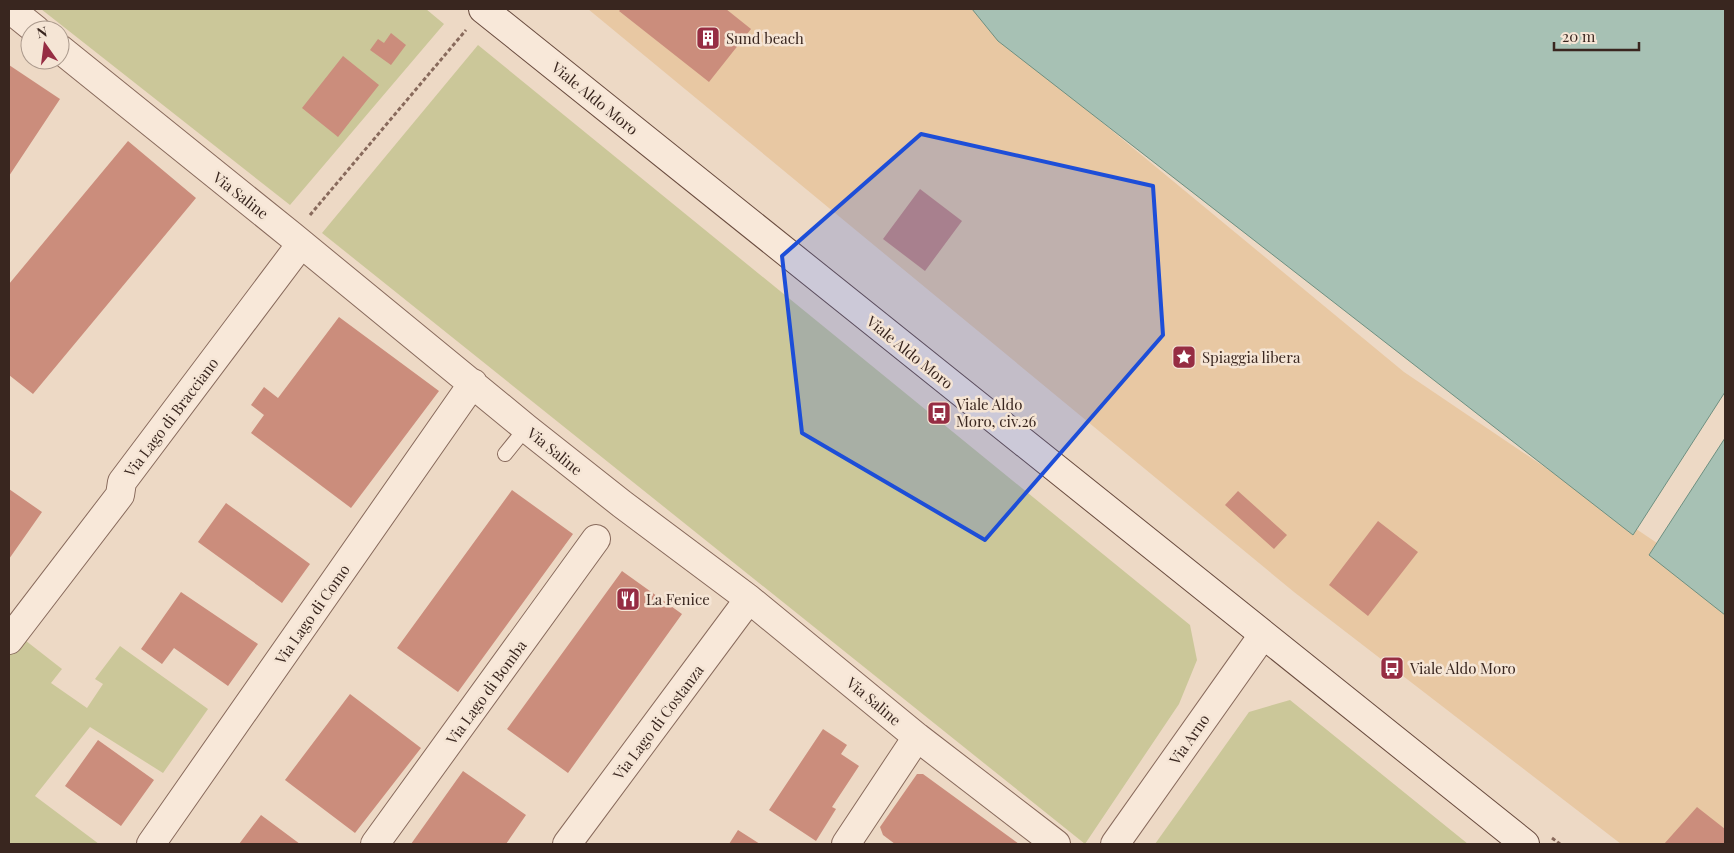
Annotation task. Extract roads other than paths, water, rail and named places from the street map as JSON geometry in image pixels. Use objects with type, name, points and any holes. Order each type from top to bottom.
[{"type":"street","points":[[10,9],[24,20]]},
{"type":"street","name":"Viale Aldo Moro","points":[[477,17],[1263,635],[1525,844]]},
{"type":"street","name":"Via Saline","points":[[70,58],[297,240],[526,428],[622,504],[748,599],[917,737],[1056,844]]},
{"type":"street","name":"Via Lago di Bracciano","points":[[9,640],[120,494],[122,482],[297,240]]},
{"type":"street","name":"Via Lago di Como","points":[[151,844],[473,383]]},
{"type":"street","name":"Via Lago di Bomba","points":[[375,844],[596,539]]},
{"type":"street","name":"Via Lago di Costanza","points":[[566,844],[748,599]]},
{"type":"street","name":"Via Arno","points":[[1115,844],[1263,635]]},
{"type":"street","points":[[846,844],[917,737]]},
{"type":"lane","points":[[505,454],[526,428]]},
{"type":"place","name":"Sund beach","points":[[708,38]]},
{"type":"place","name":"Spiaggia libera","points":[[1184,357]]},
{"type":"place","name":"Viale Aldo Moro, civ.26","points":[[939,413]]},
{"type":"place","name":"La Fenice","points":[[628,599]]},
{"type":"place","name":"Viale Aldo Moro","points":[[1392,668]]}]
